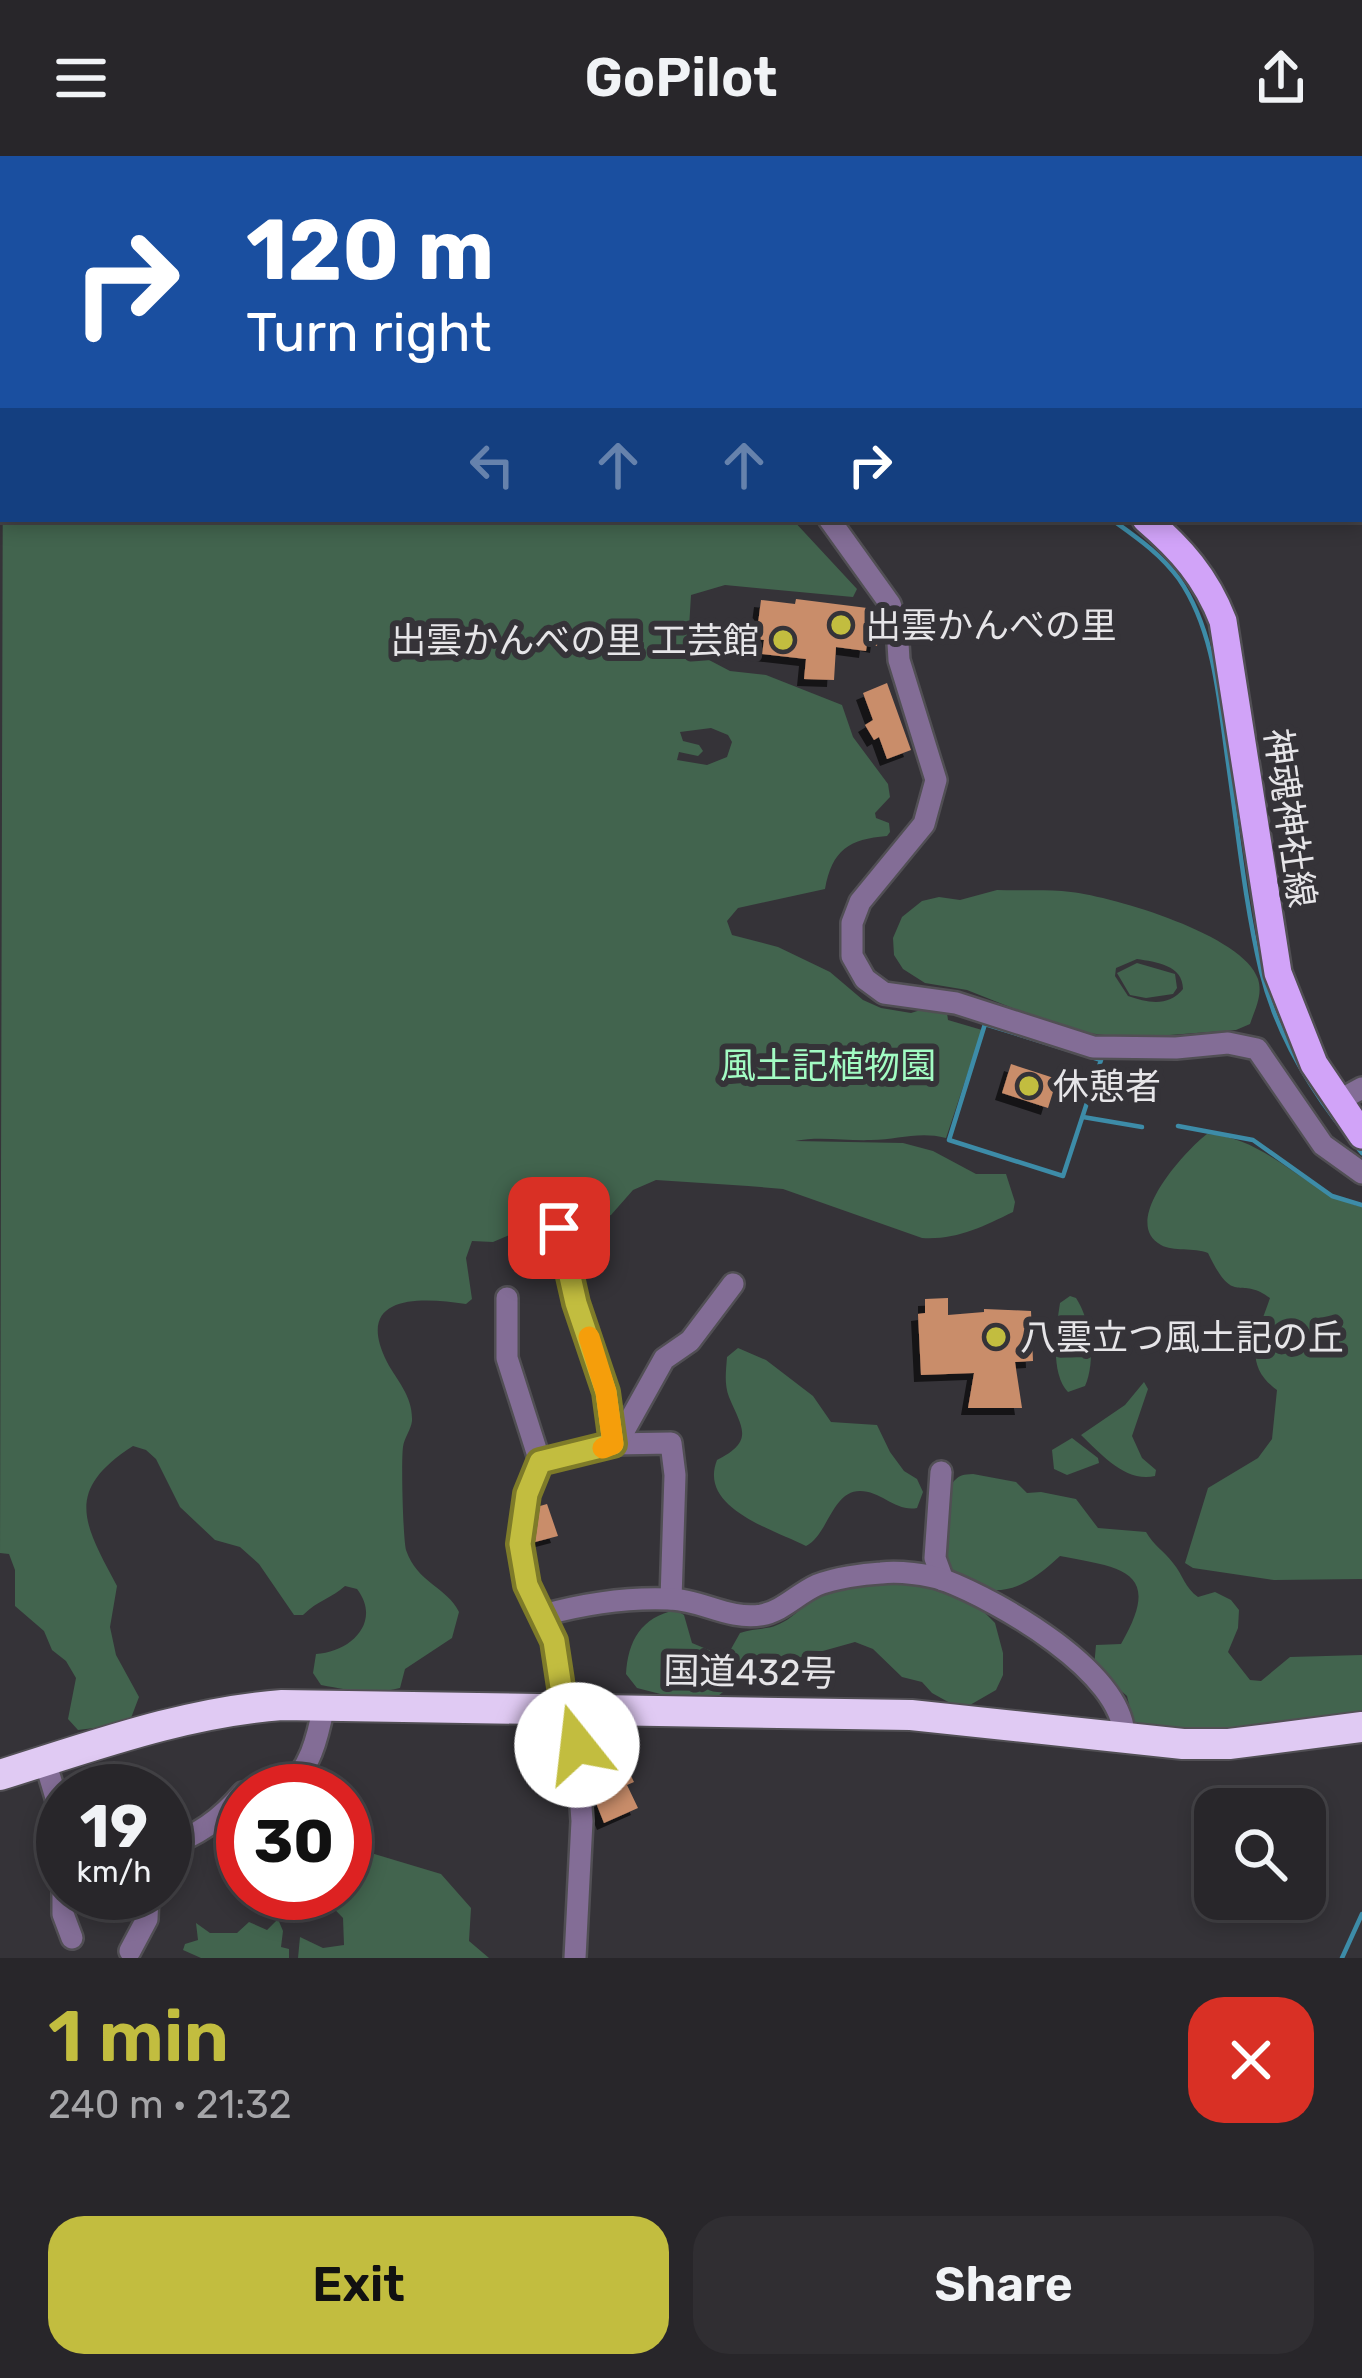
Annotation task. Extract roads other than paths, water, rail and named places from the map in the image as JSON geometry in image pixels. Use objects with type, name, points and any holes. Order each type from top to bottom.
[{"type":"highway","name":"国道432号","points":[[0,1775],[178,1721],[239,1708],[324,1705],[911,1715],[1184,1744],[1229,1744],[1362,1727]]},
{"type":"main road","name":"神魂神社線","points":[[1149,522],[1201,575],[1223,621],[1279,974],[1297,1026],[1350,1095],[1362,1135]]},
{"type":"street","points":[[831,522],[890,604],[899,660],[936,780],[924,824],[860,902],[852,923],[852,956],[865,979],[884,993],[956,1003],[1094,1047],[1228,1043],[1257,1049],[1323,1145],[1362,1172]]},
{"type":"street","points":[[559,1228],[576,1303],[606,1392],[613,1444]]},
{"type":"street","points":[[613,1444],[664,1359],[690,1341],[733,1284]]},
{"type":"street","points":[[507,1298],[507,1358],[540,1462],[527,1494],[520,1544],[527,1585],[554,1641],[569,1707],[582,1821],[575,1958]]},
{"type":"street","points":[[540,1462],[613,1444],[671,1443],[675,1474],[671,1598]]},
{"type":"street","points":[[941,1472],[935,1558],[943,1580]]},
{"type":"street","points":[[544,1615],[577,1606],[671,1598],[726,1613],[759,1615],[783,1608],[819,1584],[880,1573],[943,1580],[1016,1615],[1059,1644],[1097,1681],[1124,1722],[1124,1737]]},
{"type":"street","points":[[306,1764],[324,1705]]},
{"type":"street","points":[[65,1920],[72,1939]]},
{"type":"street","points":[[130,1951],[146,1920]]},
{"type":"waterway","points":[[1115,522],[1172,570],[1201,621],[1218,692],[1246,893],[1268,996],[1301,1068],[1362,1153]]},
{"type":"waterway","points":[[985,1024],[1101,1060],[1063,1176],[949,1140],[985,1024]]},
{"type":"waterway","points":[[1083,1117],[1142,1127]]},
{"type":"waterway","points":[[1178,1126],[1253,1140],[1332,1196],[1362,1205]]},
{"type":"waterway","points":[[1342,1958],[1362,1914]]},
{"type":"place","name":"出雲かんべの里","points":[[841,625]]},
{"type":"place","name":"出雲かんべの里 工芸館","points":[[783,640]]},
{"type":"place","name":"休憩者","points":[[1029,1086]]},
{"type":"place","name":"八雲立つ風土記の丘","points":[[996,1337]]},
{"type":"park label","name":"風土記植物園","points":[[828,1065]]}]
